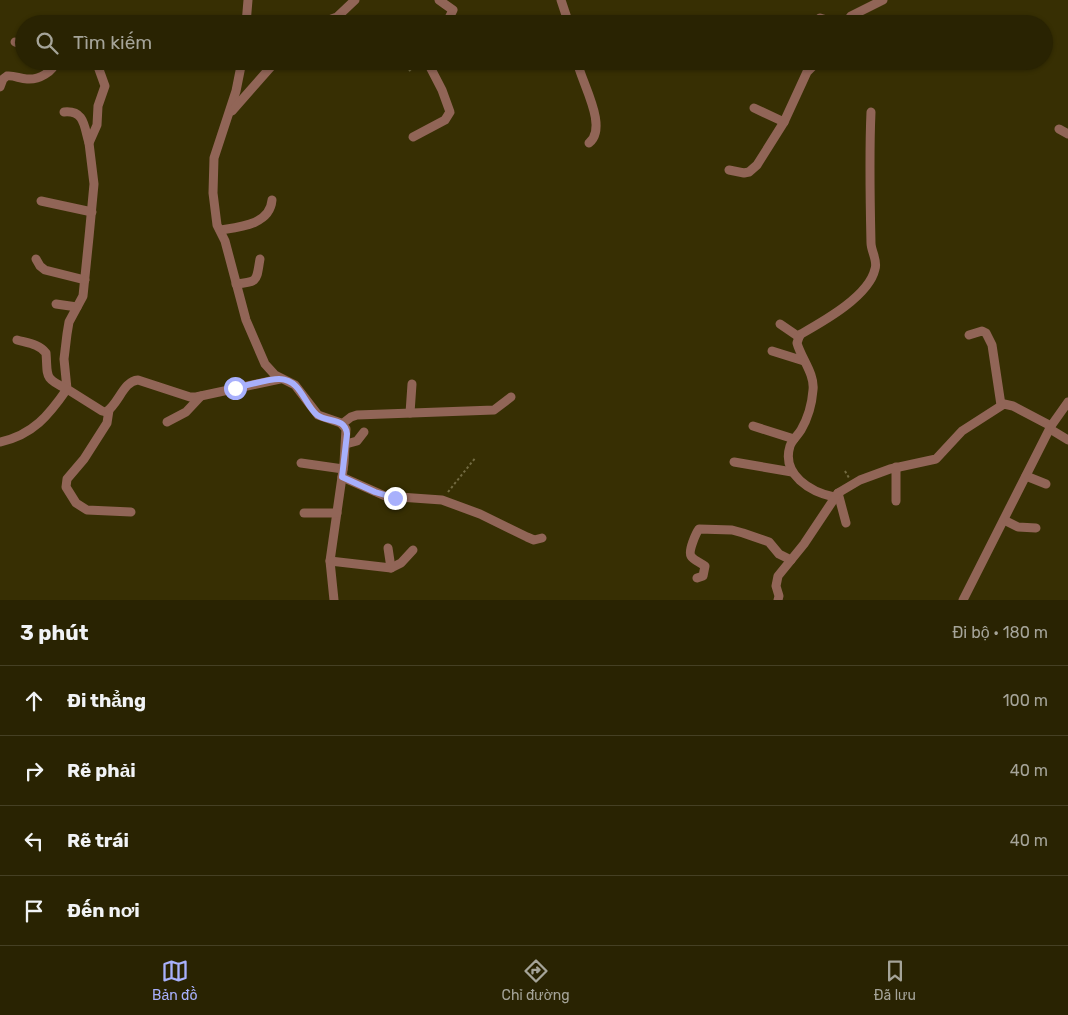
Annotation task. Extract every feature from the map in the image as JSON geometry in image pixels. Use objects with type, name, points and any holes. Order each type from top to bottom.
[{"type":"street","points":[[247,15],[248,0]]},
{"type":"street","points":[[340,15],[354,0]]},
{"type":"street","points":[[439,0],[453,10],[450,15]]},
{"type":"street","points":[[561,0],[565,15]]},
{"type":"street","points":[[853,15],[883,0]]},
{"type":"street","points":[[0,88],[3,79],[7,76],[34,79],[51,70]]},
{"type":"street","points":[[89,143],[98,124],[98,106],[105,86],[99,70]]},
{"type":"street","points":[[240,70],[236,91],[214,158],[213,194],[215,213],[225,241],[246,320],[265,364],[280,379],[295,385],[318,415],[342,424],[346,429],[346,444],[330,561],[334,600]]},
{"type":"street","points":[[228,116],[268,70]]},
{"type":"street","points":[[413,137],[445,120],[450,112],[432,70]]},
{"type":"street","points":[[579,70],[594,111],[596,130],[589,143]]},
{"type":"street","points":[[729,170],[744,173],[753,169],[784,122],[809,70]]},
{"type":"street","points":[[754,108],[784,122]]},
{"type":"street","points":[[0,442],[34,427],[50,414],[67,389],[64,359],[67,334],[69,322],[83,296],[94,175],[89,143],[80,116],[73,112],[64,112]]},
{"type":"street","points":[[836,495],[814,491],[792,472],[789,458],[790,446],[808,416],[814,388],[797,343],[799,336],[850,303],[867,284],[876,268],[871,244],[869,149],[871,112]]},
{"type":"street","points":[[220,230],[246,226],[257,222],[270,208],[272,200]]},
{"type":"street","points":[[41,201],[92,212]]},
{"type":"street","points":[[36,259],[45,270],[85,280]]},
{"type":"street","points":[[236,284],[255,280],[260,259]]},
{"type":"street","points":[[56,304],[78,307]]},
{"type":"street","points":[[780,324],[799,336]]},
{"type":"street","points":[[969,335],[982,330],[992,345],[1001,405]]},
{"type":"street","points":[[17,340],[39,346],[44,350],[49,378],[52,382],[102,411],[109,410]]},
{"type":"street","points":[[772,351],[804,361]]},
{"type":"street","points":[[131,512],[117,513],[105,510],[87,510],[76,503],[66,487],[67,479],[84,459],[108,423],[109,410],[134,380],[143,381],[190,397],[280,379]]},
{"type":"street","points":[[410,413],[412,384]]},
{"type":"street","points":[[167,422],[186,412],[201,396]]},
{"type":"street","points":[[342,424],[357,415],[494,410],[511,397]]},
{"type":"street","points":[[963,600],[1050,428],[1068,402]]},
{"type":"street","points":[[778,600],[780,596],[776,586],[777,581],[790,560],[804,544],[836,495],[860,480],[896,467],[936,459],[962,431],[1001,405],[1013,406],[1068,440]]},
{"type":"street","points":[[753,426],[794,439]]},
{"type":"street","points":[[346,444],[357,441],[364,432]]},
{"type":"street","points":[[734,462],[792,472]]},
{"type":"street","points":[[301,463],[342,473],[385,496],[442,500],[480,514],[534,540],[542,538]]},
{"type":"street","points":[[896,467],[896,501]]},
{"type":"street","points":[[1026,476],[1046,484]]},
{"type":"street","points":[[836,495],[846,523]]},
{"type":"street","points":[[304,514],[337,513]]},
{"type":"street","points":[[1004,520],[1018,527],[1036,528]]},
{"type":"street","points":[[697,578],[703,576],[705,566],[691,558],[690,553],[699,529],[732,530],[743,533],[769,542],[778,554],[790,560]]},
{"type":"street","points":[[388,548],[391,568]]},
{"type":"street","points":[[330,561],[391,568],[401,563],[413,550]]},
{"type":"path","points":[[442,500],[476,457]]},
{"type":"route","points":[[235,388],[280,379],[295,385],[318,415],[322,418],[341,423],[346,429],[342,477],[385,496],[395,498]]}]
